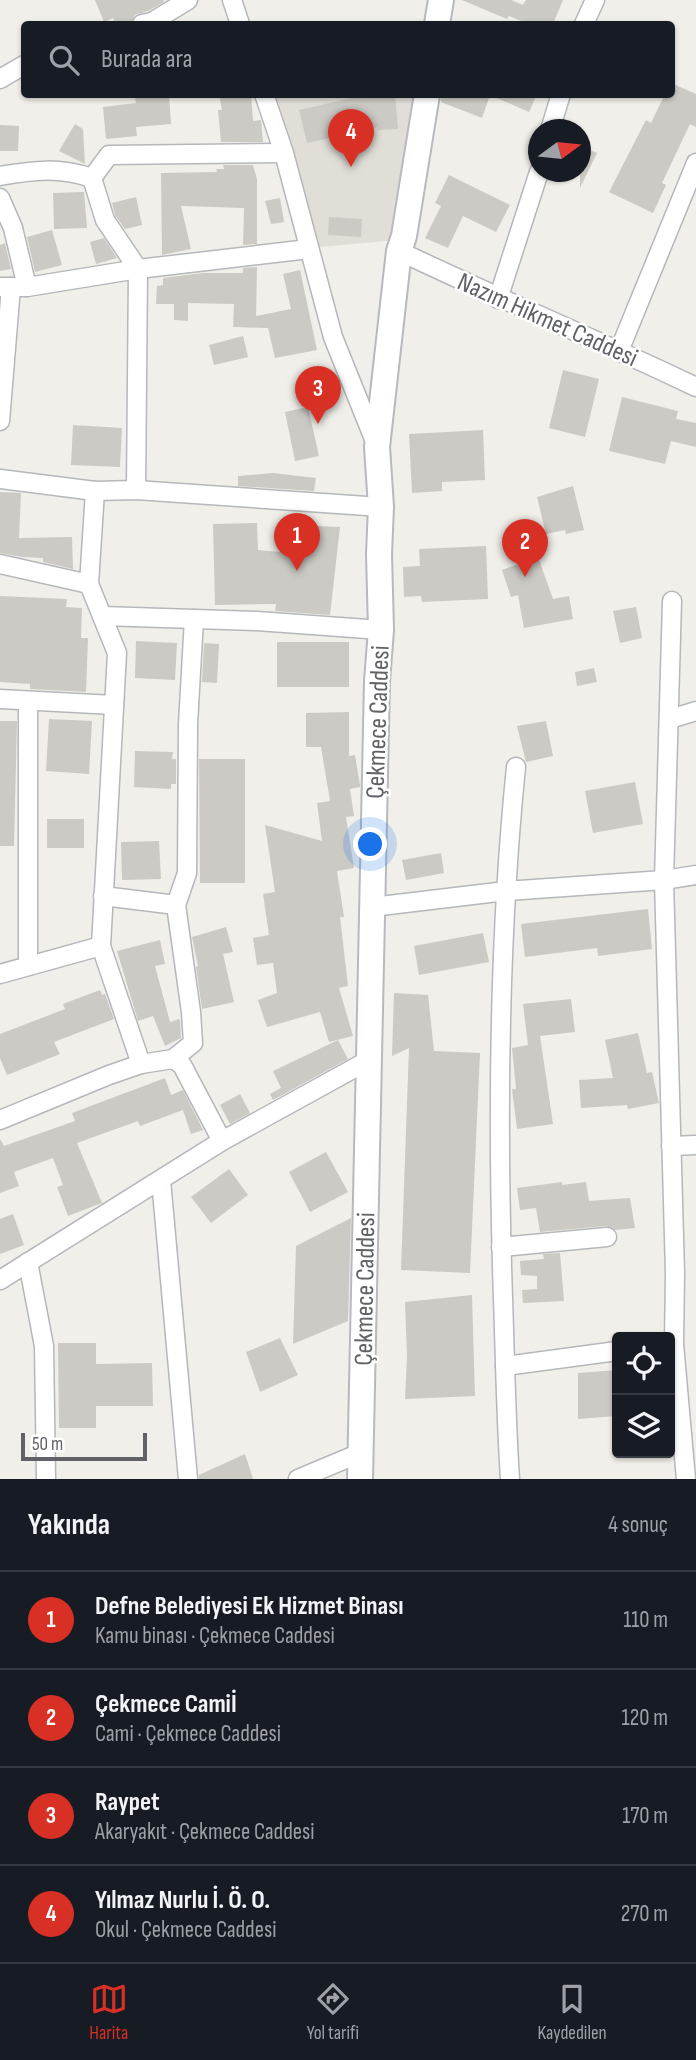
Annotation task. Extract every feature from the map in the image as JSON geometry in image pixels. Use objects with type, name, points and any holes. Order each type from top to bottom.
[{"type":"main road","points":[[438,21],[441,0]]},
{"type":"main road","name":"Çekmece Caddesi","points":[[360,1479],[377,681],[381,630],[379,554],[382,507],[377,447],[400,251],[426,98]]},
{"type":"street","points":[[154,21],[188,0]]},
{"type":"street","points":[[232,0],[239,21]]},
{"type":"street","points":[[585,21],[595,0]]},
{"type":"street","points":[[0,79],[21,67]]},
{"type":"street","points":[[265,98],[284,153],[333,337],[377,447]]},
{"type":"street","points":[[553,119],[560,98]]},
{"type":"street","points":[[92,178],[109,155],[284,153]]},
{"type":"street","points":[[620,351],[696,163]]},
{"type":"street","points":[[0,177],[31,170],[68,170],[92,178]]},
{"type":"street","points":[[92,178],[105,220],[138,269],[136,490]]},
{"type":"street","points":[[498,299],[536,182]]},
{"type":"street","points":[[0,198],[13,228],[13,287],[0,421]]},
{"type":"street","points":[[13,287],[309,249]]},
{"type":"street","name":"Nazım Hikmet Caddesi","points":[[400,251],[498,299],[696,387]]},
{"type":"street","points":[[0,479],[95,491],[136,490],[382,507]]},
{"type":"street","points":[[95,491],[89,584],[117,653],[101,946],[141,1065]]},
{"type":"street","points":[[0,564],[89,584]]},
{"type":"street","points":[[672,601],[664,880],[675,1273],[673,1332]]},
{"type":"street","points":[[102,616],[381,630]]},
{"type":"street","points":[[1,1115],[109,1075],[173,1059],[193,1043],[176,905],[187,873],[188,724],[194,619]]},
{"type":"street","points":[[0,699],[114,705]]},
{"type":"street","points":[[28,966],[29,701]]},
{"type":"street","points":[[670,719],[696,711]]},
{"type":"street","points":[[509,1479],[501,1247],[499,1051],[506,891],[516,767]]},
{"type":"street","points":[[372,906],[506,891],[664,880],[696,875]]},
{"type":"street","points":[[103,896],[176,905]]},
{"type":"street","points":[[0,974],[101,946]]},
{"type":"street","points":[[173,1059],[182,1065],[222,1141]]},
{"type":"street","points":[[0,1280],[222,1141],[369,1060]]},
{"type":"street","points":[[671,1146],[696,1145]]},
{"type":"street","points":[[161,1180],[188,1479]]},
{"type":"street","points":[[501,1247],[607,1237]]},
{"type":"street","points":[[28,1262],[44,1346],[46,1479]]},
{"type":"street","points":[[505,1366],[612,1353]]},
{"type":"street","points":[[675,1373],[686,1479]]},
{"type":"street","points":[[298,1479],[360,1453]]},
{"type":"shaded area","points":[[269,98],[421,98],[397,240],[320,247]]},
{"type":"building","points":[[95,0],[164,2],[135,15],[132,21],[114,21],[113,18],[104,21]]},
{"type":"building","points":[[462,0],[511,0],[523,5],[526,0],[563,0],[554,21],[522,21],[509,16],[507,19]]},
{"type":"building","points":[[675,85],[696,94],[696,127],[690,124],[662,183],[666,185],[653,213],[609,192],[646,120],[651,123],[663,98],[675,98]]},
{"type":"building","points":[[135,98],[169,98],[171,124],[136,127],[137,136],[106,139],[103,107],[136,103]]},
{"type":"building","points":[[220,98],[251,98],[253,121],[261,120],[263,142],[221,142],[218,110],[222,110]]},
{"type":"building","points":[[351,98],[395,98],[398,129],[378,130],[378,127],[307,143],[299,110]]},
{"type":"building","points":[[442,98],[489,98],[482,118],[441,102]]},
{"type":"building","points":[[497,98],[535,98],[529,112]]},
{"type":"building","points":[[75,124],[83,129],[85,164],[59,151]]},
{"type":"building","points":[[0,125],[19,126],[18,151],[0,151]]},
{"type":"building","points":[[591,150],[597,153],[591,165]]},
{"type":"building","points":[[223,165],[253,165],[257,179],[257,244],[243,245],[244,208],[181,206],[191,249],[162,255],[161,173],[217,172],[216,169],[224,169]]},
{"type":"building","points":[[449,175],[510,205],[496,232],[463,216],[448,248],[425,238],[441,206],[435,203]]},
{"type":"building","points":[[84,192],[87,228],[54,229],[53,193]]},
{"type":"building","points":[[136,197],[142,225],[125,229],[115,215],[112,203]]},
{"type":"building","points":[[280,198],[284,222],[271,224],[265,201]]},
{"type":"building","points":[[329,217],[362,219],[361,237],[328,235]]},
{"type":"building","points":[[52,230],[62,265],[35,272],[27,237]]},
{"type":"building","points":[[104,238],[117,258],[96,264],[90,242]]},
{"type":"building","points":[[5,243],[11,269],[0,271],[0,245]]},
{"type":"building","points":[[257,267],[256,316],[291,309],[283,274],[300,270],[317,350],[275,358],[268,328],[233,327],[234,304],[188,303],[188,321],[174,320],[174,304],[156,304],[157,286],[163,285],[163,278],[203,273],[243,273],[243,268]]},
{"type":"building","points":[[243,336],[248,357],[214,365],[209,345]]},
{"type":"building","points":[[563,370],[599,379],[585,437],[549,428]]},
{"type":"building","points":[[622,397],[678,411],[676,419],[696,423],[696,447],[671,441],[665,464],[609,451]]},
{"type":"building","points":[[308,407],[319,456],[295,461],[285,412]]},
{"type":"building","points":[[73,425],[122,428],[120,467],[71,465]]},
{"type":"building","points":[[483,430],[485,480],[442,482],[442,491],[412,493],[409,434]]},
{"type":"building","points":[[273,473],[316,478],[314,491],[238,486],[238,476]]},
{"type":"building","points":[[573,486],[584,530],[546,534],[537,497]]},
{"type":"building","points":[[0,492],[21,493],[19,538],[72,537],[73,569],[43,562],[43,558],[0,553]]},
{"type":"building","points":[[257,523],[258,550],[292,553],[293,525],[340,527],[330,615],[275,611],[276,604],[215,605],[213,524]]},
{"type":"building","points":[[486,546],[488,599],[422,602],[421,596],[404,597],[403,567],[420,566],[419,549]]},
{"type":"building","points":[[538,557],[553,599],[569,596],[573,619],[524,628],[518,595],[511,597],[502,570]]},
{"type":"building","points":[[0,596],[67,599],[66,607],[82,608],[81,638],[88,638],[86,692],[30,689],[30,684],[0,682]]},
{"type":"building","points":[[636,607],[642,638],[620,643],[613,611]]},
{"type":"building","points":[[136,641],[177,643],[175,680],[135,678]]},
{"type":"building","points":[[277,642],[349,642],[349,687],[277,687]]},
{"type":"building","points":[[204,643],[219,644],[217,683],[202,682]]},
{"type":"building","points":[[594,668],[597,682],[577,686],[575,672]]},
{"type":"building","points":[[349,712],[349,756],[355,755],[360,785],[350,789],[354,816],[346,817],[354,868],[337,871],[344,917],[340,917],[348,986],[339,988],[353,1036],[329,1042],[320,1012],[267,1027],[258,1000],[277,993],[273,963],[257,965],[253,938],[269,935],[263,894],[275,892],[265,825],[322,841],[317,803],[330,801],[321,747],[306,747],[306,713]]},
{"type":"building","points":[[49,719],[92,721],[89,774],[46,771]]},
{"type":"building","points":[[0,721],[17,721],[14,846],[0,846]]},
{"type":"building","points":[[546,721],[553,756],[526,762],[517,726]]},
{"type":"building","points":[[135,751],[173,752],[172,759],[176,759],[176,784],[171,784],[171,789],[134,787]]},
{"type":"building","points":[[199,759],[245,759],[245,883],[200,883]]},
{"type":"building","points":[[635,782],[643,824],[593,833],[585,791]]},
{"type":"building","points":[[47,819],[84,819],[84,848],[47,848]]},
{"type":"building","points":[[159,841],[161,879],[122,880],[121,842]]},
{"type":"building","points":[[441,853],[444,873],[406,880],[402,860]]},
{"type":"building","points":[[648,909],[652,949],[598,956],[597,948],[525,957],[521,924]]},
{"type":"building","points":[[226,927],[233,952],[223,954],[234,1002],[202,1009],[192,937]]},
{"type":"building","points":[[483,933],[489,962],[419,975],[414,946]]},
{"type":"building","points":[[160,940],[165,964],[155,966],[170,1022],[180,1020],[181,1038],[165,1046],[153,1016],[138,1021],[117,951]]},
{"type":"building","points":[[100,990],[102,995],[105,994],[114,1019],[54,1042],[60,1054],[7,1075],[0,1058],[0,1034],[65,1009],[63,1004]]},
{"type":"building","points":[[394,993],[428,995],[434,1051],[480,1053],[470,1273],[401,1270],[409,1048],[392,1056]]},
{"type":"building","points":[[571,999],[575,1032],[540,1036],[553,1124],[517,1129],[512,1089],[516,1089],[512,1048],[528,1045],[523,1004]]},
{"type":"building","points":[[638,1033],[647,1073],[652,1072],[659,1103],[628,1109],[627,1105],[581,1108],[579,1080],[613,1078],[605,1040]]},
{"type":"building","points":[[338,1040],[348,1059],[273,1100],[270,1094],[281,1088],[273,1071]]},
{"type":"building","points":[[165,1078],[171,1095],[183,1090],[203,1130],[191,1134],[183,1110],[140,1126],[138,1121],[77,1143],[102,1203],[68,1216],[57,1187],[63,1185],[53,1158],[14,1172],[19,1186],[0,1193],[0,1139],[4,1146],[75,1121],[72,1113]]},
{"type":"building","points":[[240,1094],[250,1113],[230,1124],[220,1105]]},
{"type":"building","points":[[326,1152],[348,1192],[310,1212],[289,1172]]},
{"type":"building","points":[[229,1169],[248,1195],[211,1223],[191,1197]]},
{"type":"building","points":[[562,1182],[562,1185],[586,1182],[589,1201],[630,1198],[635,1228],[615,1230],[606,1226],[540,1232],[536,1208],[520,1210],[517,1188]]},
{"type":"building","points":[[13,1214],[24,1245],[0,1254],[0,1219]]},
{"type":"building","points":[[351,1218],[348,1321],[293,1344],[296,1246]]},
{"type":"building","points":[[560,1253],[564,1301],[523,1303],[522,1290],[537,1289],[537,1276],[521,1275],[520,1261],[544,1259],[543,1254]]},
{"type":"building","points":[[472,1295],[475,1396],[405,1399],[405,1302]]},
{"type":"building","points":[[280,1338],[298,1375],[260,1392],[246,1352]]},
{"type":"building","points":[[58,1343],[96,1343],[96,1364],[152,1363],[153,1406],[96,1406],[96,1428],[59,1428]]},
{"type":"building","points":[[612,1370],[612,1416],[578,1419],[578,1373]]},
{"type":"building","points":[[245,1454],[253,1479],[199,1479],[199,1475]]},
{"type":"place","name":"Yılmaz Nurlu İ. Ö. O.","points":[[351,167]]},
{"type":"place","name":"Raypet","points":[[318,424]]},
{"type":"place","name":"Defne Belediyesi Ek Hizmet Binası","points":[[297,571]]},
{"type":"place","name":"Çekmece Camiİ","points":[[525,577]]}]
